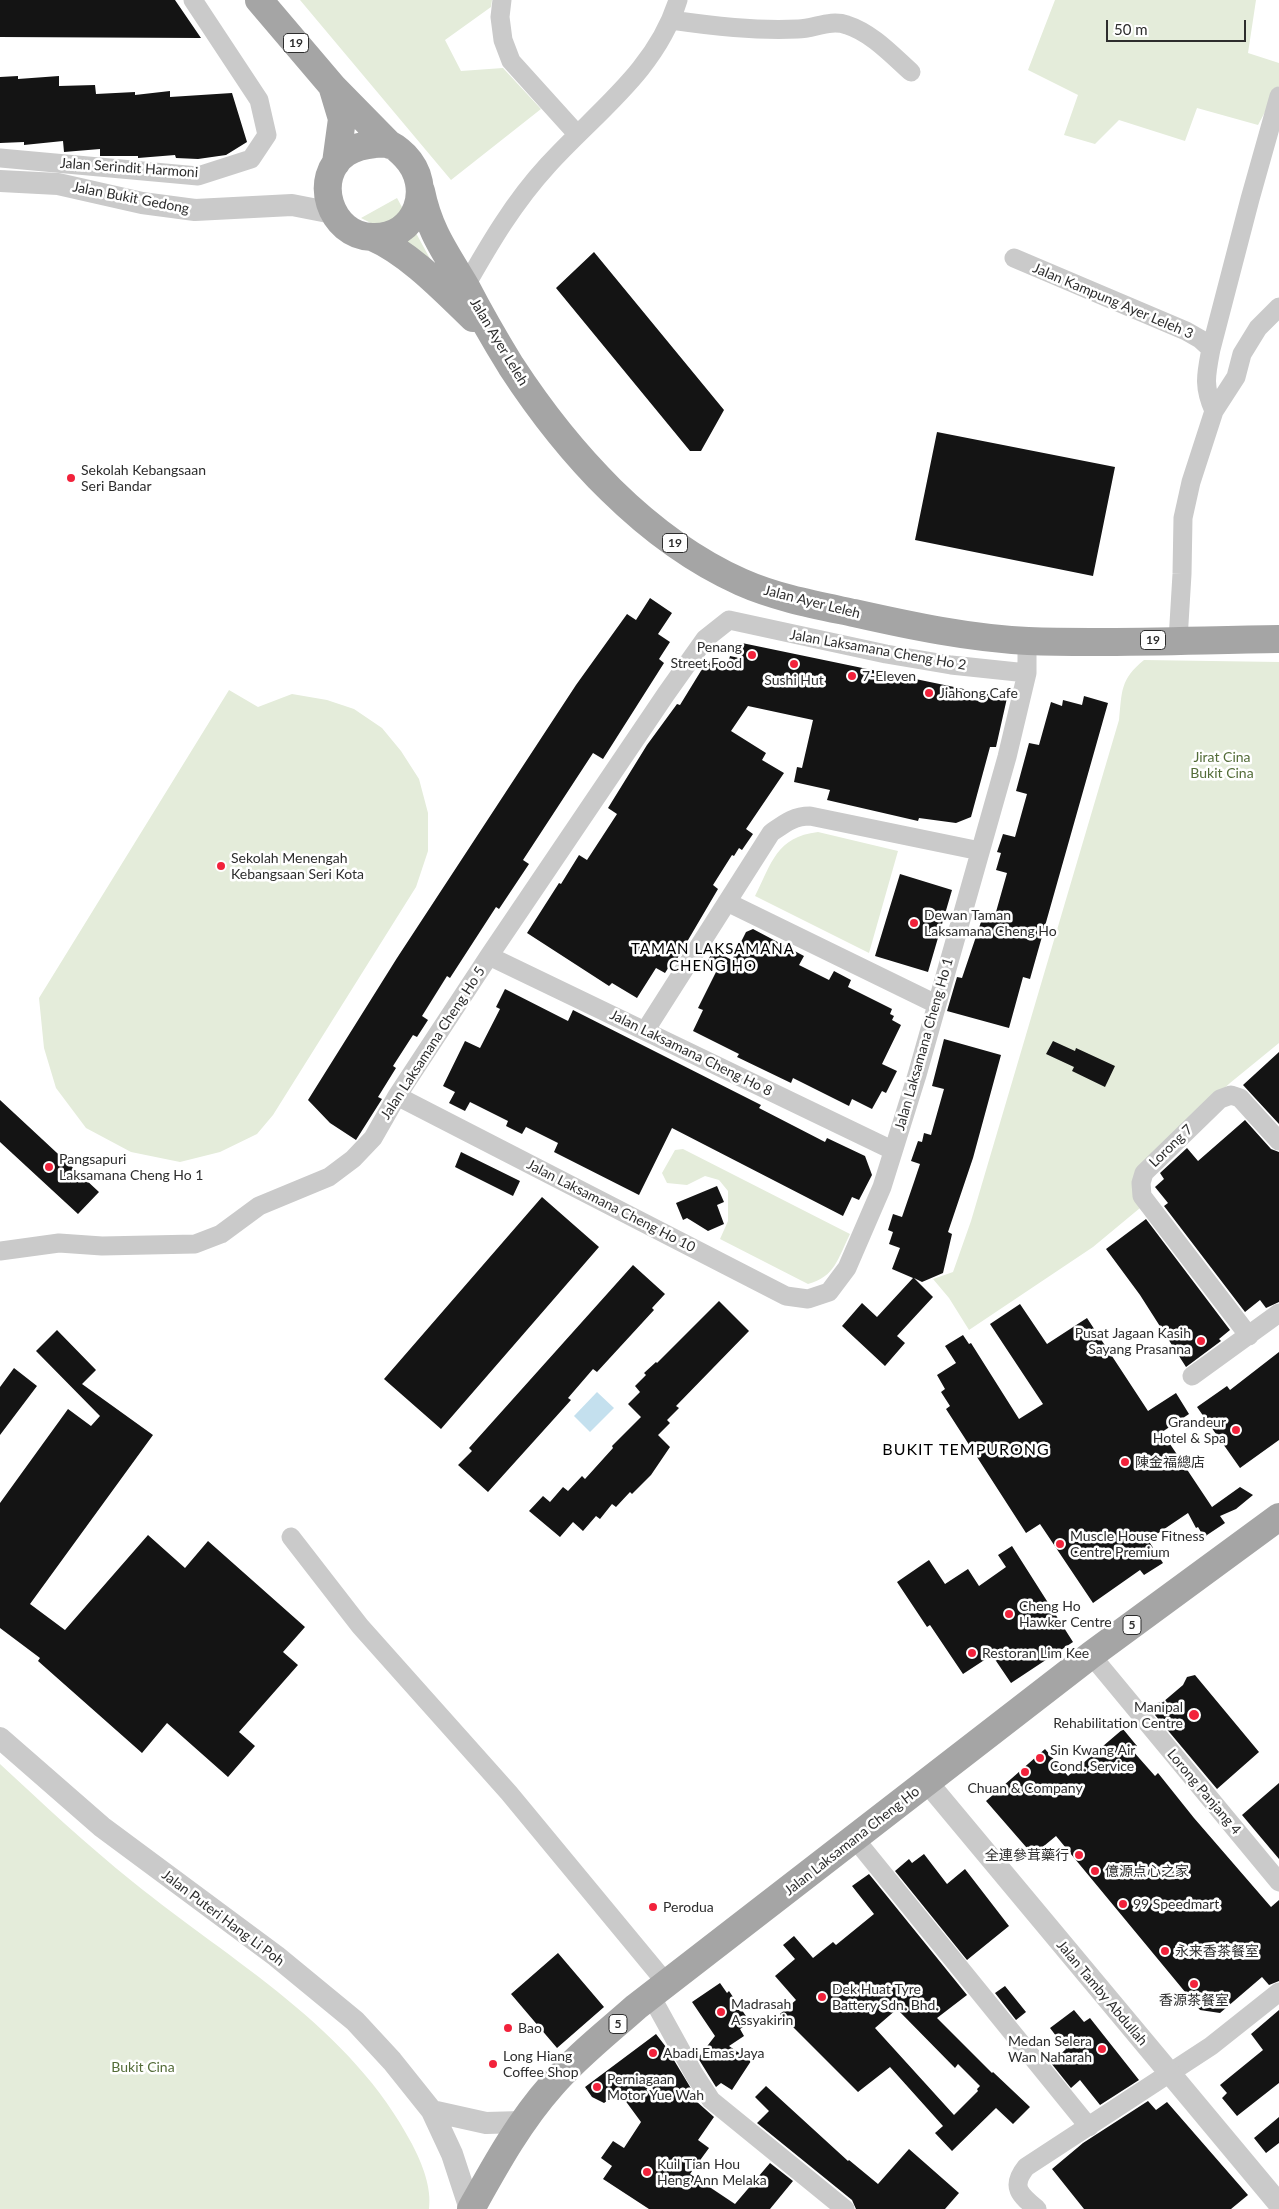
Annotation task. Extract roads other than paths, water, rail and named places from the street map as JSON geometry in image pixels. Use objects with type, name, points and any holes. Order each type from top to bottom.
[{"type":"main road","name":"19","points":[[260,0],[333,87],[390,145]]},
{"type":"main road","points":[[333,87],[342,119],[328,198],[333,213],[342,225],[356,234],[372,237],[386,244],[438,284],[492,336]]},
{"type":"main road","points":[[332,172],[345,154],[359,146],[375,144],[390,145],[412,164],[419,177],[421,191],[418,206],[411,219],[401,229],[388,235],[372,237]]},
{"type":"main road","name":"Jalan Ayer Leleh","points":[[421,191],[430,227],[492,336],[524,385],[573,451],[613,492],[666,536],[702,561],[742,582],[788,598],[937,631],[1027,641],[1279,639]]},
{"type":"main road","name":"Jalan Laksamana Cheng Ho","points":[[470,2209],[522,2122],[552,2085],[579,2058],[659,1990],[1091,1655],[1279,1517]]},
{"type":"street","name":"Jalan Serindit Harmoni","points":[[0,158],[198,176],[251,159],[268,135],[259,100],[194,0]]},
{"type":"street","points":[[502,0],[500,17],[503,40],[511,61],[577,134]]},
{"type":"street","points":[[465,287],[497,230],[523,195],[577,134],[626,87],[651,54],[672,20],[678,0]]},
{"type":"street","points":[[672,20],[725,28],[757,29],[800,29],[825,23],[845,24],[866,33],[911,72]]},
{"type":"street","points":[[1214,411],[1207,395],[1205,381],[1250,199],[1279,96]]},
{"type":"street","points":[[292,205],[332,172]]},
{"type":"street","name":"Jalan Bukit Gedong","points":[[0,181],[58,184],[142,203],[195,210],[292,205],[333,213]]},
{"type":"street","name":"Jalan Kampung Ayer Leleh 3","points":[[1014,258],[1186,331],[1212,349]]},
{"type":"street","points":[[1178,640],[1183,518],[1191,482],[1214,411],[1236,377],[1242,354],[1258,328],[1279,307]]},
{"type":"street","name":"Jalan Laksamana Cheng Ho 2","points":[[729,620],[886,654],[950,665],[1027,673]]},
{"type":"street","name":"Jalan Laksamana Cheng Ho 5","points":[[0,1251],[59,1243],[102,1246],[195,1244],[221,1234],[259,1206],[329,1177],[353,1159],[373,1138],[397,1096],[489,956],[705,639],[729,620]]},
{"type":"street","name":"Jalan Laksamana Cheng Ho 1","points":[[829,1292],[847,1268],[882,1187],[917,1075],[1007,757],[1027,673],[1027,641]]},
{"type":"street","points":[[645,1031],[771,833],[799,816],[980,851]]},
{"type":"street","points":[[727,902],[936,1004]]},
{"type":"street","name":"Jalan Laksamana Cheng Ho 8","points":[[489,956],[892,1150]]},
{"type":"street","name":"Lorong 7","points":[[1249,1336],[1142,1196],[1141,1183],[1144,1173],[1150,1167],[1220,1099],[1231,1095],[1240,1098],[1279,1141]]},
{"type":"street","name":"Jalan Laksamana Cheng Ho 10","points":[[397,1096],[786,1296],[808,1299],[829,1292]]},
{"type":"street","points":[[1192,1376],[1279,1313]]},
{"type":"street","points":[[291,1538],[360,1626],[509,1793],[659,1990],[694,2074],[711,2100],[845,2209]]},
{"type":"street","name":"Lorong Panjang 4","points":[[1091,1655],[1279,1882]]},
{"type":"street","name":"Jalan Puteri Hang Li Poh","points":[[0,1738],[102,1827],[276,1956],[355,2021],[392,2061],[432,2111],[452,2154],[470,2209]]},
{"type":"street","name":"Jalan Tamby Abdullah","points":[[927,1782],[1279,2204]]},
{"type":"street","points":[[855,1839],[1089,2127]]},
{"type":"street","points":[[1037,2209],[1024,2199],[1018,2189],[1019,2177],[1026,2167],[1170,2075],[1211,2046],[1279,1992]]},
{"type":"street","points":[[432,2111],[486,2124],[522,2122]]},
{"type":"water","points":[[597,1392],[614,1408],[590,1432],[574,1416]]},
{"type":"place","name":"Sekolah Kebangsaan Seri Bandar","points":[[71,478]]},
{"type":"place","name":"Penang Street Food","points":[[752,655]]},
{"type":"place","name":"Sushi Hut","points":[[794,664]]},
{"type":"place","name":"7-Eleven","points":[[852,676]]},
{"type":"place","name":"Jiahong Cafe","points":[[929,693]]},
{"type":"place","name":"Sekolah Menengah Kebangsaan Seri Kota","points":[[221,866]]},
{"type":"place","name":"Dewan Taman Laksamana Cheng Ho","points":[[914,923]]},
{"type":"place","name":"Pangsapuri Laksamana Cheng Ho 1","points":[[49,1167]]},
{"type":"place","name":"Pusat Jagaan Kasih Sayang Prasanna","points":[[1201,1341]]},
{"type":"place","name":"Grandeur Hotel & Spa","points":[[1236,1430]]},
{"type":"place","name":"陳金福總店","points":[[1125,1462]]},
{"type":"place","name":"Muscle House Fitness Centre Premium","points":[[1060,1544]]},
{"type":"place","name":"Cheng Ho Hawker Centre","points":[[1009,1614]]},
{"type":"place","name":"Restoran Lim Kee","points":[[972,1653]]},
{"type":"place","name":"Manipal Rehabilitation Centre","points":[[1194,1715]]},
{"type":"place","name":"Sin Kwang Air Cond. Service","points":[[1040,1758]]},
{"type":"place","name":"Chuan & Company","points":[[1025,1772]]},
{"type":"place","name":"全連參茸藥行","points":[[1079,1855]]},
{"type":"place","name":"億源点心之家","points":[[1095,1871]]},
{"type":"place","name":"99 Speedmart","points":[[1123,1904]]},
{"type":"place","name":"Perodua","points":[[653,1907]]},
{"type":"place","name":"永来香茶餐室","points":[[1165,1951]]},
{"type":"place","name":"香源茶餐室","points":[[1194,1984]]},
{"type":"place","name":"Dek Huat Tyre Battery Sdn. Bhd.","points":[[822,1997]]},
{"type":"place","name":"Madrasah Assyakirin","points":[[721,2012]]},
{"type":"place","name":"Bao","points":[[508,2028]]},
{"type":"place","name":"Medan Selera Wan Naharah","points":[[1102,2049]]},
{"type":"place","name":"Abadi Emas Jaya","points":[[653,2053]]},
{"type":"place","name":"Long Hiang Coffee Shop","points":[[493,2064]]},
{"type":"place","name":"Perniagaan Motor Yue Wah","points":[[597,2087]]},
{"type":"place","name":"Kuil Tian Hou Heng Ann Melaka","points":[[647,2172]]},
{"type":"district","name":"TAMAN LAKSAMANA CHENG HO","points":[[713,958]]},
{"type":"district","name":"BUKIT TEMPURONG","points":[[966,1450]]},
{"type":"park label","name":"Jirat Cina Bukit Cina","points":[[1222,766]]},
{"type":"park label","name":"Bukit Cina","points":[[143,2067]]}]
